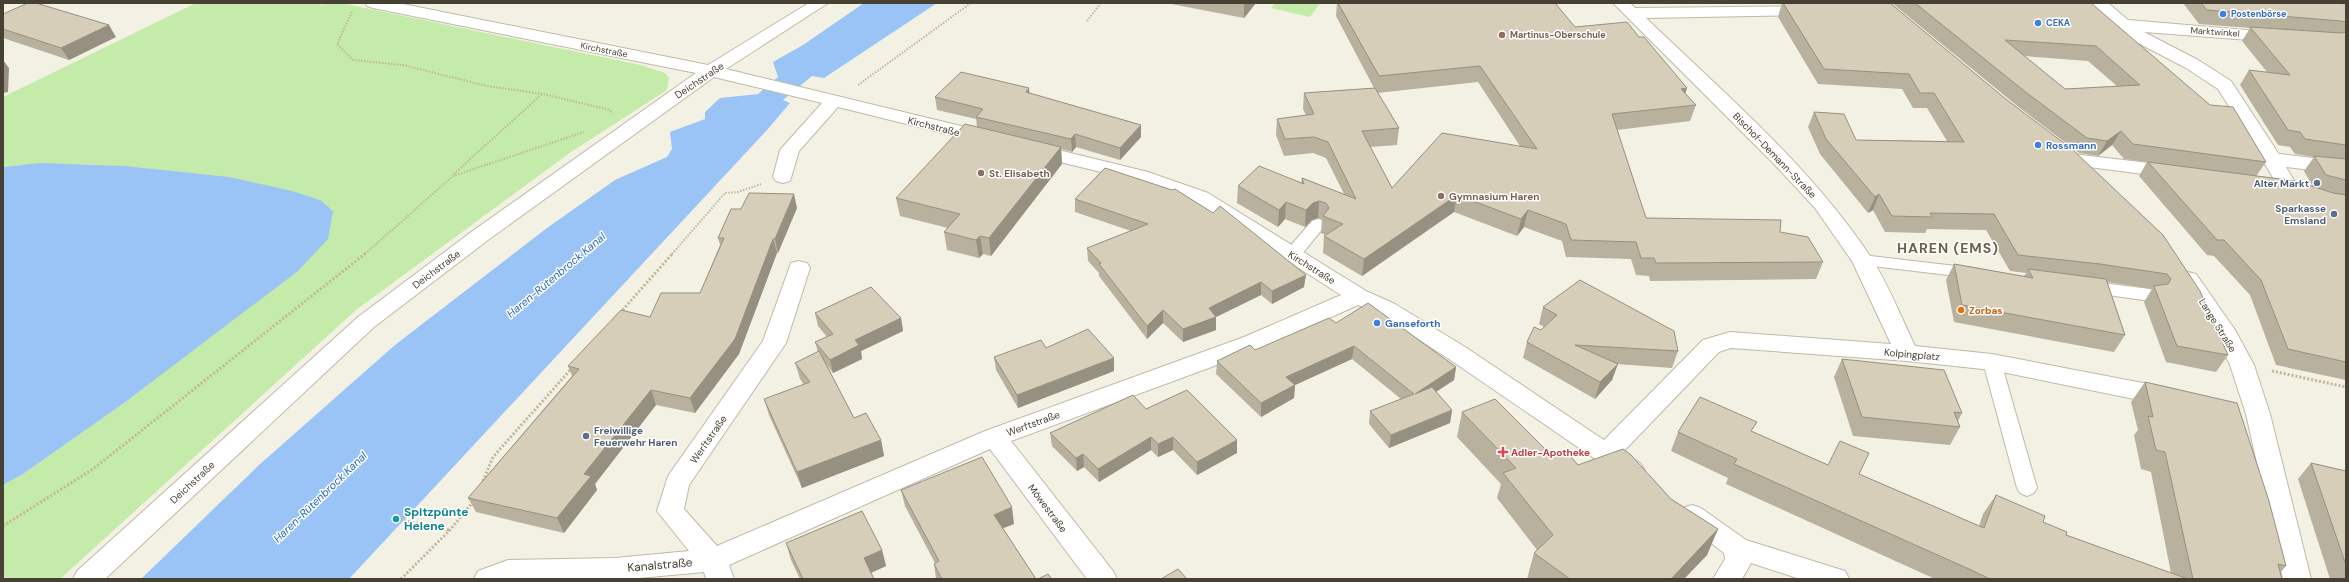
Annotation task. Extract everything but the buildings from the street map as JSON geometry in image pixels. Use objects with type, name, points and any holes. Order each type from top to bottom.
[{"type":"street","name":"Kirchstraße","points":[[373,3],[769,84],[1170,185],[1201,197],[1358,296],[1387,309],[1607,453],[1650,485]]},
{"type":"street","name":"Deichstraße","points":[[87,579],[366,322],[481,236],[710,71],[820,3]]},
{"type":"street","points":[[2098,3],[2122,25],[2142,38],[2192,64],[2225,85],[2272,159],[2289,189]]},
{"type":"street","points":[[1626,8],[1826,9]]},
{"type":"street","name":"Bischof-Demann-Straße","points":[[1626,8],[1804,183],[1822,204],[1862,260],[1907,353]]},
{"type":"street","name":"Marktwinkel","points":[[2122,25],[2294,38]]},
{"type":"street","points":[[783,178],[790,150],[834,101]]},
{"type":"street","points":[[2055,146],[2094,179]]},
{"type":"street","points":[[2272,159],[2346,168]]},
{"type":"street","points":[[2073,160],[2196,175]]},
{"type":"street","points":[[2265,185],[2289,189],[2310,196]]},
{"type":"street","name":"Lange Straße","points":[[2177,265],[2204,301],[2242,365],[2247,412],[2297,579]]},
{"type":"street","name":"Werftstraße","points":[[799,268],[774,343],[677,483],[670,511],[716,570],[994,437],[1252,343],[1358,296]]},
{"type":"street","name":"Kolpingplatz","points":[[1607,453],[1712,346],[1730,340],[1907,353],[1992,362],[2188,400]]},
{"type":"street","name":"Möwestraße","points":[[994,437],[1103,579]]},
{"type":"street","points":[[1675,503],[1738,548],[1835,579]]},
{"type":"street","points":[[1727,579],[1739,561],[1738,548]]},
{"type":"street","name":"Kanalstraße","points":[[488,579],[508,571],[615,569],[716,570]]},
{"type":"lane","points":[[1292,255],[1318,224]]},
{"type":"lane","points":[[1862,260],[1986,275]]},
{"type":"lane","points":[[2072,286],[2150,295]]},
{"type":"lane","points":[[1992,362],[2027,488]]},
{"type":"path","points":[[834,101],[971,3]]},
{"type":"path","points":[[1087,21],[1101,3]]},
{"type":"path","points":[[353,10],[337,44],[353,60],[403,65],[487,86],[543,94],[610,110],[619,120],[634,125]]},
{"type":"path","points":[[3,526],[93,469],[361,257],[543,94]]},
{"type":"path","points":[[453,176],[589,130]]},
{"type":"path","points":[[618,316],[725,193],[738,192],[783,178]]},
{"type":"path","points":[[482,484],[493,457],[576,363]]},
{"type":"path","points":[[2242,365],[2346,387]]},
{"type":"path","points":[[402,579],[450,530],[476,498]]},
{"type":"path","points":[[396,519],[450,530]]},
{"type":"green space","points":[[196,3],[315,3],[322,5],[323,3],[341,3],[641,65],[665,73],[669,78],[667,90],[571,152],[356,310],[60,579],[3,579],[3,485],[23,474],[124,403],[320,200],[302,194],[246,182],[170,171],[87,164],[45,164],[3,167],[3,97]]},
{"type":"green space","points":[[1275,3],[1320,3],[1310,17],[1271,8]]},
{"type":"water","name":"Haren-Rütenbrock Kanal","points":[[864,3],[937,3],[824,78],[812,76],[783,100],[790,103],[767,130],[349,579],[141,579],[259,465],[395,345],[547,228],[615,180],[667,157],[672,149],[670,132],[705,119],[705,112],[720,98],[758,94],[778,77],[773,62],[803,45]]},
{"type":"water","points":[[41,163],[125,166],[229,177],[292,191],[320,200],[333,211],[328,239],[298,271],[124,403],[23,474],[3,485],[3,167]]},
{"type":"place","name":"Postenbörse","points":[[2223,14]]},
{"type":"place","name":"CEKA","points":[[2038,23]]},
{"type":"place","name":"Martinus-Oberschule","points":[[1502,35]]},
{"type":"place","name":"Rossmann","points":[[2038,145]]},
{"type":"place","name":"St. Elisabeth","points":[[981,173]]},
{"type":"place","name":"Alter Markt","points":[[2317,183]]},
{"type":"place","name":"Gymnasium Haren","points":[[1441,196]]},
{"type":"place","name":"Sparkasse Emsland","points":[[2334,214]]},
{"type":"place","name":"Zorbas","points":[[1961,310]]},
{"type":"place","name":"Ganseforth","points":[[1377,323]]},
{"type":"place","name":"Freiwillige Feuerwehr Haren","points":[[586,436]]},
{"type":"place","name":"Adler-Apotheke","points":[[1503,452]]},
{"type":"place","name":"Spitzpünte Helene","points":[[396,519]]},
{"type":"district","name":"HAREN (EMS)","points":[[1948,248]]}]
